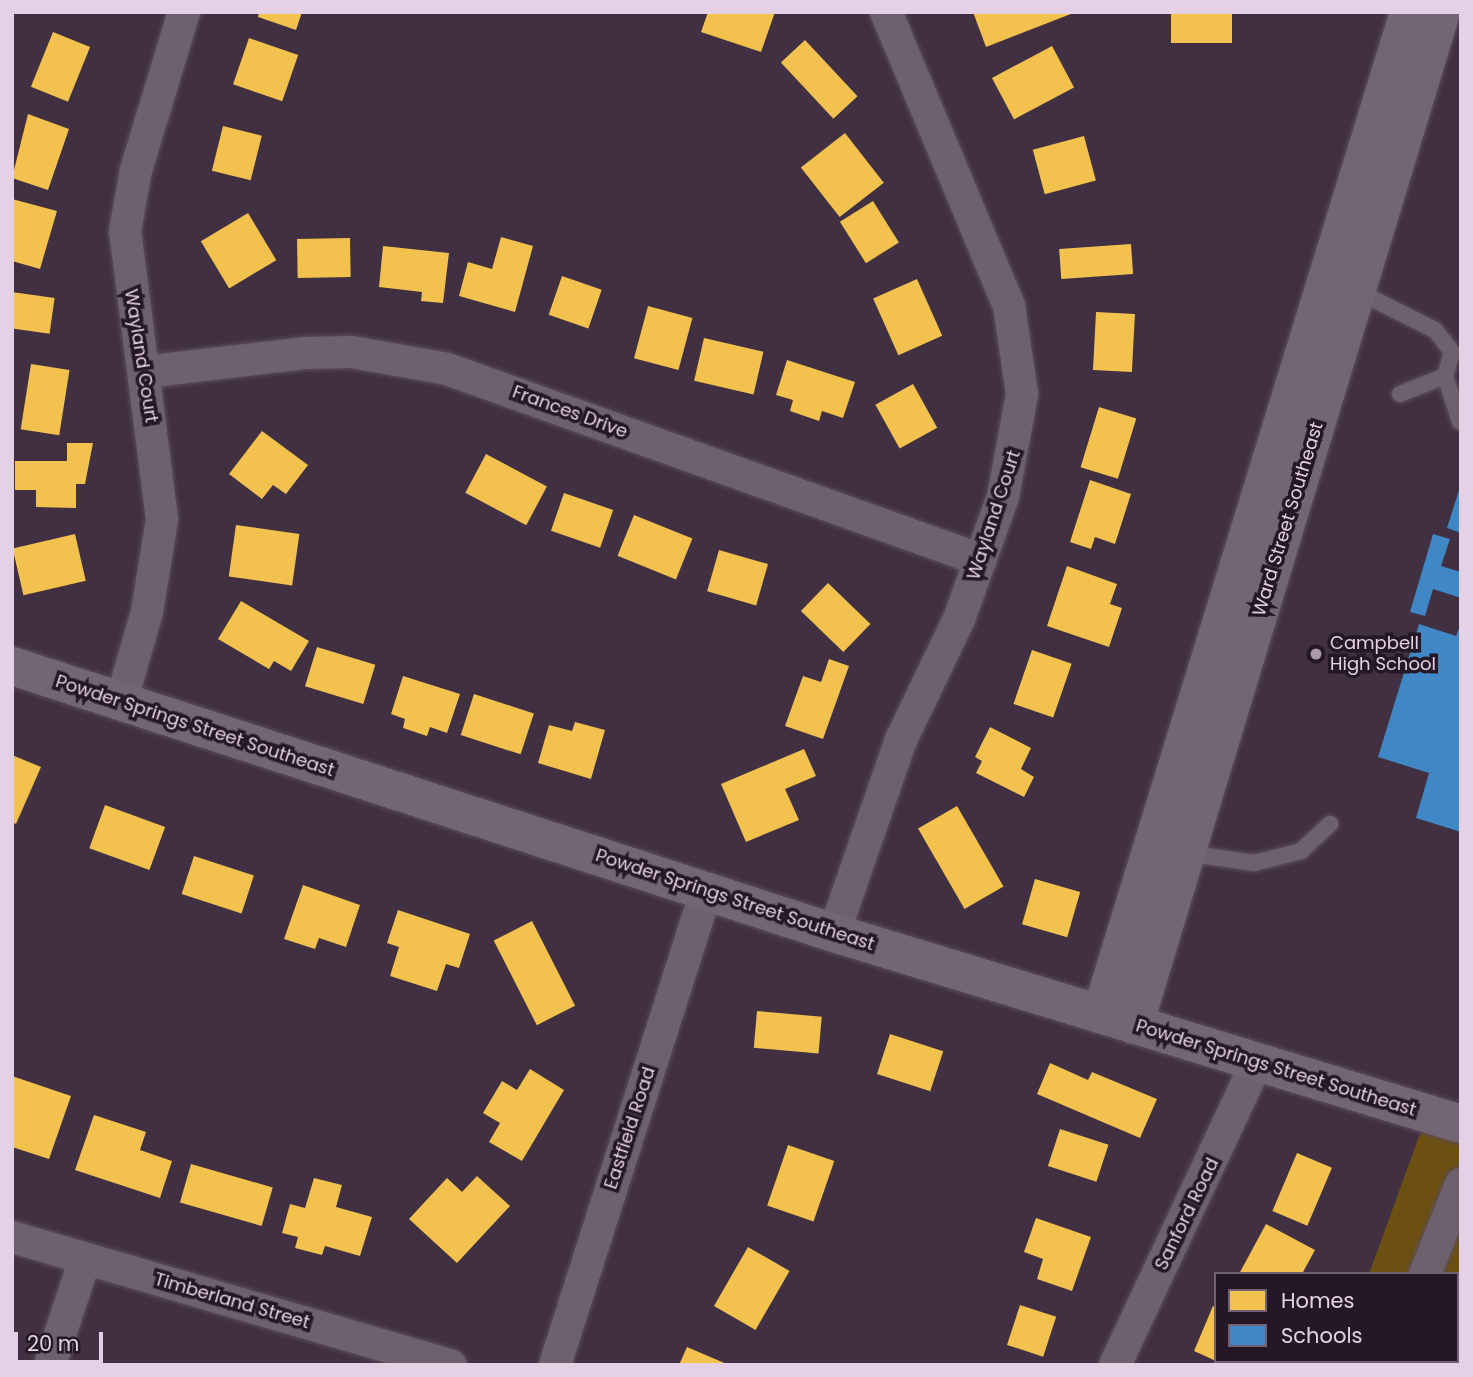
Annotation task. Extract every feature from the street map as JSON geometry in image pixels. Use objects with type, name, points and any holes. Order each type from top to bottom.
[{"type":"street","name":"Wayland Court","points":[[121,702],[147,612],[162,519],[125,231],[136,170],[184,12]]},
{"type":"street","name":"Wayland Court","points":[[834,933],[901,740],[981,560],[1017,441],[1018,347],[1009,306],[886,12]]},
{"type":"street","name":"Ward Street Southeast","points":[[1118,1019],[1170,847],[1314,320],[1409,12]]},
{"type":"street","name":"Ward Street Southeast","points":[[1170,847],[1356,298],[1441,12]]},
{"type":"street","name":"Frances Drive","points":[[144,372],[305,353],[352,352],[447,369],[981,560]]},
{"type":"street","name":"Powder Springs Street Southeast","points":[[12,666],[834,933],[1461,1124]]},
{"type":"street","name":"Eastfield Road","points":[[555,1365],[706,892]]},
{"type":"street","name":"Sanford Road","points":[[1115,1365],[1257,1062]]},
{"type":"street","points":[[1426,1272],[1458,1203]]},
{"type":"street","name":"Timberland Street","points":[[12,1237],[451,1365]]},
{"type":"street","points":[[50,1365],[85,1259]]},
{"type":"lane","points":[[1314,320],[1356,298],[1371,298],[1435,330],[1452,352],[1445,376],[1460,422]]},
{"type":"lane","points":[[1400,394],[1445,376]]},
{"type":"lane","points":[[1170,847],[1254,863],[1301,851],[1331,824]]},
{"type":"shaded area","points":[[1425,1120],[1461,1130],[1461,1365],[1336,1365],[1459,1363],[1459,1272],[1370,1272]]},
{"type":"building: Homes","points":[[259,12],[302,12],[296,30],[258,17]]},
{"type":"building: Homes","points":[[708,12],[775,12],[761,52],[701,32]]},
{"type":"building: Homes","points":[[973,12],[1076,12],[986,47]]},
{"type":"building: Homes","points":[[1171,12],[1232,12],[1232,43],[1171,43]]},
{"type":"building: Homes","points":[[53,32],[90,47],[68,102],[31,87]]},
{"type":"building: Homes","points":[[249,38],[298,55],[282,101],[233,84]]},
{"type":"building: Homes","points":[[805,40],[858,96],[833,119],[781,63]]},
{"type":"building: Homes","points":[[1052,46],[1074,87],[1014,119],[992,78]]},
{"type":"building: Homes","points":[[28,114],[69,129],[48,190],[12,178]]},
{"type":"building: Homes","points":[[223,126],[262,136],[251,180],[212,171]]},
{"type":"building: Homes","points":[[845,133],[884,183],[840,217],[801,167]]},
{"type":"building: Homes","points":[[1084,136],[1096,180],[1045,194],[1033,150]]},
{"type":"building: Homes","points":[[12,199],[57,211],[40,269],[12,261]]},
{"type":"building: Homes","points":[[873,201],[899,243],[866,263],[840,222]]},
{"type":"building: Homes","points":[[248,213],[276,260],[229,288],[201,241]]},
{"type":"building: Homes","points":[[501,237],[533,246],[515,312],[459,296],[468,262],[492,269]]},
{"type":"building: Homes","points":[[350,238],[351,277],[298,278],[297,239]]},
{"type":"building: Homes","points":[[1131,244],[1133,274],[1061,279],[1059,249]]},
{"type":"building: Homes","points":[[383,246],[449,253],[443,303],[421,301],[422,292],[379,287]]},
{"type":"building: Homes","points":[[562,276],[602,290],[588,328],[549,315]]},
{"type":"building: Homes","points":[[917,279],[942,336],[898,355],[873,299]]},
{"type":"building: Homes","points":[[12,292],[55,298],[50,334],[12,328]]},
{"type":"building: Homes","points":[[648,306],[692,318],[678,370],[634,358]]},
{"type":"building: Homes","points":[[1096,312],[1135,314],[1132,372],[1093,370]]},
{"type":"building: Homes","points":[[704,338],[763,352],[754,395],[694,381]]},
{"type":"building: Homes","points":[[787,360],[855,382],[843,418],[822,411],[819,421],[790,411],[793,400],[776,395]]},
{"type":"building: Homes","points":[[31,364],[70,370],[59,435],[21,429]]},
{"type":"building: Homes","points":[[913,384],[937,428],[900,449],[875,405]]},
{"type":"building: Homes","points":[[1099,407],[1136,418],[1118,479],[1081,467]]},
{"type":"building: Homes","points":[[262,431],[308,465],[286,494],[273,485],[262,499],[229,474]]},
{"type":"building: Homes","points":[[67,443],[93,443],[85,484],[76,484],[76,508],[36,507],[36,490],[15,490],[15,461],[67,461]]},
{"type":"building: Homes","points":[[486,454],[547,486],[526,525],[465,493]]},
{"type":"building: Homes","points":[[1090,480],[1131,494],[1115,544],[1095,537],[1091,549],[1070,542]]},
{"type":"building: Homes","points":[[564,493],[613,510],[600,548],[551,531]]},
{"type":"building: Homes","points":[[634,515],[692,539],[676,579],[618,556]]},
{"type":"building: Homes","points":[[236,525],[299,534],[292,585],[229,576]]},
{"type":"building: Homes","points":[[75,534],[86,581],[23,595],[13,548]]},
{"type":"building: Homes","points":[[719,550],[768,564],[756,605],[707,591]]},
{"type":"building: Homes","points":[[1067,566],[1117,584],[1110,604],[1122,608],[1109,647],[1047,626]]},
{"type":"building: Homes","points":[[828,583],[870,624],[843,652],[801,611]]},
{"type":"building: Homes","points":[[241,601],[309,641],[291,671],[274,661],[269,669],[218,639]]},
{"type":"building: Homes","points":[[317,647],[375,665],[363,704],[305,686]]},
{"type":"building: Homes","points":[[1032,650],[1072,664],[1053,718],[1013,704]]},
{"type":"building: Homes","points":[[829,659],[849,666],[823,739],[785,726],[803,676],[821,682]]},
{"type":"building: Homes","points":[[403,676],[460,694],[447,733],[430,727],[427,736],[403,728],[405,719],[391,714]]},
{"type":"building: Homes","points":[[474,694],[534,713],[521,754],[461,735]]},
{"type":"building: Homes","points":[[575,722],[605,730],[591,779],[538,763],[549,725],[572,731]]},
{"type":"building: Homes","points":[[990,727],[1031,748],[1021,769],[1034,777],[1024,797],[976,773],[982,761],[975,757]]},
{"type":"building: Homes","points":[[804,749],[816,776],[785,789],[799,820],[746,842],[721,784]]},
{"type":"building: Homes","points":[[12,755],[41,767],[16,824],[12,822]]},
{"type":"building: Homes","points":[[105,805],[165,827],[149,870],[89,848]]},
{"type":"building: Homes","points":[[957,806],[1004,887],[965,909],[918,829]]},
{"type":"building: Homes","points":[[194,856],[254,875],[242,914],[182,894]]},
{"type":"building: Homes","points":[[1035,879],[1080,892],[1067,937],[1022,924]]},
{"type":"building: Homes","points":[[303,885],[360,905],[346,947],[319,938],[315,949],[284,939]]},
{"type":"building: Homes","points":[[398,910],[470,934],[459,968],[446,964],[437,991],[390,976],[399,947],[387,943]]},
{"type":"building: Homes","points":[[532,921],[575,1006],[537,1025],[494,941]]},
{"type":"building: Homes","points":[[757,1011],[822,1017],[819,1054],[754,1048]]},
{"type":"building: Homes","points":[[890,1034],[943,1051],[930,1091],[877,1074]]},
{"type":"building: Homes","points":[[1050,1063],[1088,1080],[1092,1072],[1157,1099],[1140,1138],[1037,1094]]},
{"type":"building: Homes","points":[[530,1069],[564,1090],[522,1161],[489,1142],[500,1123],[483,1113],[502,1081],[517,1090]]},
{"type":"building: Homes","points":[[12,1076],[71,1096],[49,1159],[12,1147]]},
{"type":"building: Homes","points":[[94,1115],[146,1132],[140,1150],[172,1161],[160,1198],[75,1170]]},
{"type":"building: Homes","points":[[1060,1129],[1109,1145],[1096,1182],[1048,1166]]},
{"type":"building: Homes","points":[[788,1145],[834,1161],[813,1221],[767,1206]]},
{"type":"building: Homes","points":[[1297,1153],[1332,1168],[1307,1226],[1272,1211]]},
{"type":"building: Homes","points":[[191,1164],[273,1187],[262,1226],[180,1202]]},
{"type":"building: Homes","points":[[477,1176],[510,1206],[457,1263],[409,1219],[447,1178],[462,1192]]},
{"type":"building: Homes","points":[[314,1178],[342,1185],[336,1207],[372,1217],[360,1256],[325,1246],[322,1255],[295,1248],[298,1237],[282,1233],[290,1204],[305,1208]]},
{"type":"building: Homes","points":[[1036,1218],[1091,1237],[1072,1291],[1037,1279],[1043,1259],[1024,1252]]},
{"type":"building: Homes","points":[[1266,1224],[1315,1250],[1303,1272],[1240,1272]]},
{"type":"building: Homes","points":[[748,1247],[790,1271],[756,1330],[714,1306]]},
{"type":"building: Homes","points":[[1020,1305],[1056,1317],[1043,1357],[1007,1345]]},
{"type":"building: Homes","points":[[1213,1306],[1214,1306],[1214,1360],[1194,1351]]},
{"type":"building: Homes","points":[[687,1347],[729,1365],[679,1365]]},
{"type":"building: Schools","points":[[1461,487],[1461,533],[1447,528]]},
{"type":"building: Schools","name":"Campbell High School","points":[[1433,534],[1450,539],[1441,566],[1461,572],[1461,598],[1433,589],[1425,616],[1410,612]]},
{"type":"building: Schools","name":"Campbell High School","points":[[1419,624],[1456,636],[1461,624],[1461,832],[1416,818],[1429,773],[1378,757]]},
{"type":"place","name":"Campbell High School","points":[[1316,654]]}]
